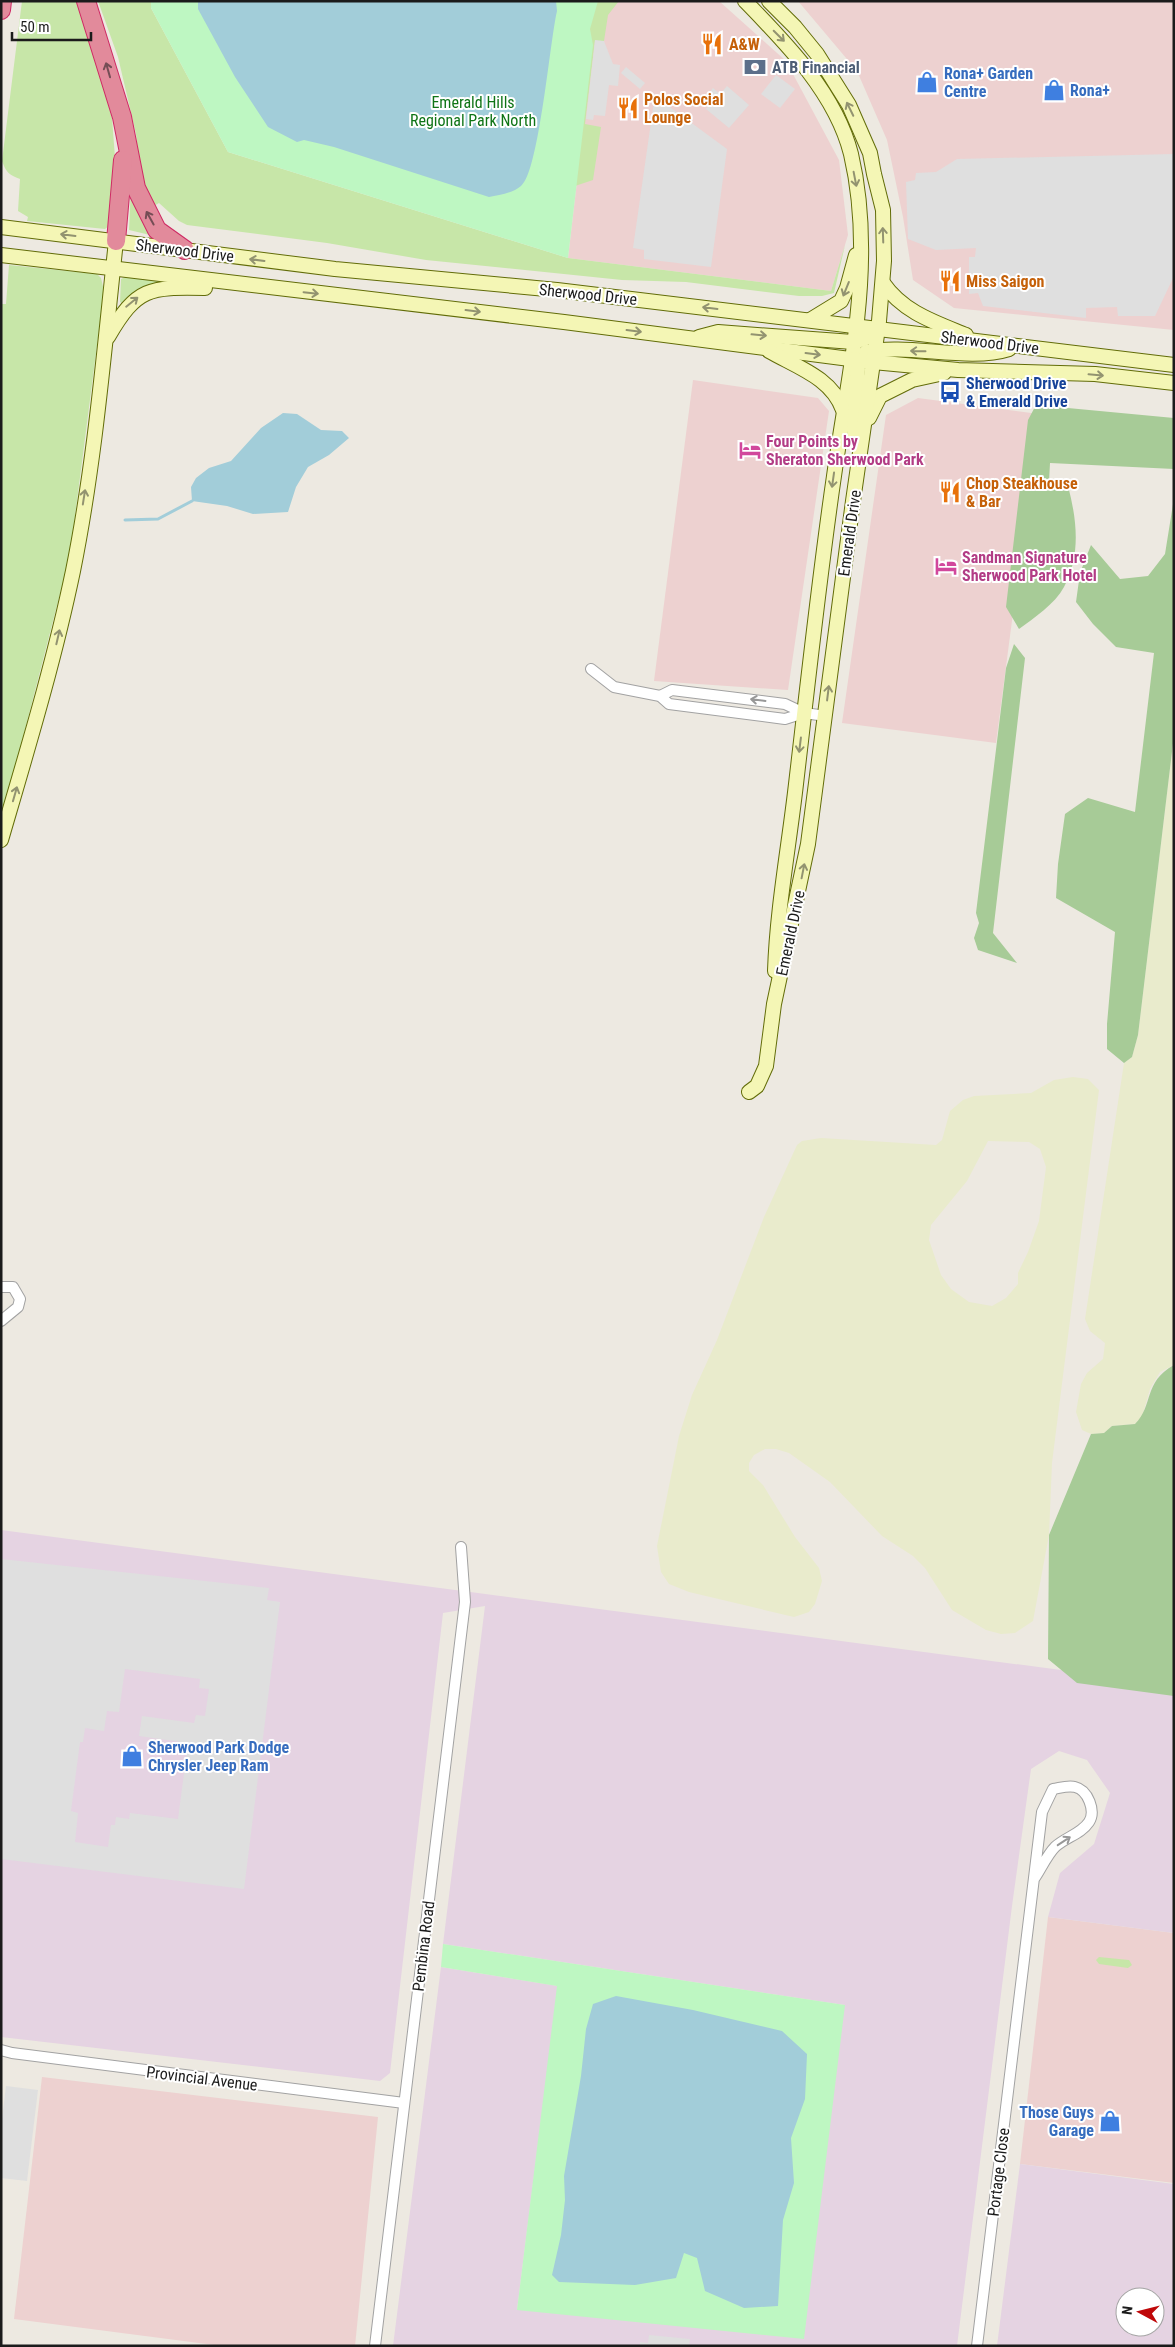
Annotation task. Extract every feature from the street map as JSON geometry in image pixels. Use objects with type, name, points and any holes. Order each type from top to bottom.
[{"type":"highway","points":[[1,10],[2,1]]},
{"type":"highway","points":[[86,1],[122,117],[136,188],[157,230],[185,250]]},
{"type":"highway","points":[[116,241],[123,175],[122,117]]},
{"type":"main road","name":"Emerald Drive","points":[[745,1],[788,45],[805,66],[839,121],[850,152],[861,207],[861,282],[856,326],[861,353],[862,438],[852,501],[826,716],[808,844],[774,1004],[766,1066],[757,1086],[749,1092]]},
{"type":"main road","name":"Emerald Drive","points":[[769,1],[796,27],[817,54],[849,105],[870,153],[882,210],[883,284],[878,328],[861,353],[849,380],[843,410],[804,713],[776,955],[774,1004]]},
{"type":"main road","points":[[810,320],[841,301],[847,288],[856,258],[861,207]]},
{"type":"main road","name":"Sherwood Drive","points":[[5,228],[335,270],[557,290],[1174,365]]},
{"type":"main road","points":[[1,840],[46,687],[73,570],[105,342],[116,241]]},
{"type":"main road","name":"Sherwood Drive","points":[[4,255],[762,348],[861,353],[958,370],[1079,373],[1174,383]]},
{"type":"main road","points":[[883,284],[898,303],[930,320],[983,342]]},
{"type":"main road","points":[[105,342],[125,308],[138,297],[152,291],[178,288],[263,288]]},
{"type":"main road","points":[[694,339],[718,332],[861,353],[990,352],[1019,346]]},
{"type":"main road","points":[[762,348],[823,380],[839,399],[843,410]]},
{"type":"main road","points":[[852,501],[861,353]]},
{"type":"main road","points":[[862,438],[880,396],[912,380],[958,370]]},
{"type":"street","points":[[591,669],[614,687],[660,696],[669,704],[785,719],[804,713]]},
{"type":"street","points":[[660,696],[672,690],[785,704],[804,713],[826,716]]},
{"type":"street","points":[[1,1287],[13,1287],[20,1299],[18,1307],[1,1322]]},
{"type":"street","name":"Pembina Road","points":[[376,2346],[465,1602],[461,1546]]},
{"type":"street","name":"Portage Close","points":[[977,2346],[1042,1812],[1053,1789],[1076,1787],[1086,1793],[1091,1806],[1091,1820],[1084,1828],[1054,1848],[1034,1879]]},
{"type":"street","name":"Provincial Avenue","points":[[1,2050],[121,2068],[404,2103]]},
{"type":"shaded area","points":[[608,1],[719,1],[786,61],[839,160],[848,235],[831,291],[568,258],[593,45]]},
{"type":"shaded area","points":[[798,1],[1174,1],[1174,330],[954,308],[913,280],[903,217],[887,140],[857,71]]},
{"type":"shaded area","points":[[595,40],[604,41],[613,64],[620,65],[618,86],[609,85],[605,116],[594,115],[593,120],[586,119]]},
{"type":"shaded area","points":[[626,67],[645,83],[640,89],[621,73]]},
{"type":"shaded area","points":[[776,75],[795,89],[780,108],[761,94]]},
{"type":"shaded area","points":[[727,86],[749,105],[729,128],[706,109],[712,102],[706,97],[713,88],[720,94]]},
{"type":"shaded area","points":[[654,101],[663,102],[727,149],[711,267],[644,259],[644,250],[633,248]]},
{"type":"shaded area","points":[[1174,154],[1174,276],[1155,316],[1118,316],[1117,307],[1086,308],[1086,318],[983,306],[978,293],[969,294],[969,257],[975,257],[976,248],[936,250],[908,239],[906,182],[915,180],[916,173],[936,172],[957,159]]},
{"type":"shaded area","points":[[693,380],[818,398],[829,411],[788,690],[654,681]]},
{"type":"shaded area","points":[[918,398],[1039,414],[996,743],[842,723],[886,415]]},
{"type":"shaded area","points":[[1,1530],[1174,1685],[1174,1933],[1048,1917],[1060,1873],[1094,1844],[1110,1793],[1087,1760],[1059,1751],[1031,1769],[957,2346],[393,2346],[441,1967],[558,1986],[517,2310],[845,2005],[443,1944],[485,1606],[443,1613],[390,2073],[380,2081],[1,2037]]},
{"type":"shaded area","points":[[1,1559],[269,1588],[267,1600],[280,1602],[244,1889],[1,1859]],"holes":[[[125,1669],[200,1679],[199,1688],[209,1689],[205,1716],[196,1715],[194,1723],[142,1716],[139,1736],[188,1743],[178,1819],[130,1813],[129,1819],[116,1817],[115,1825],[111,1825],[108,1847],[75,1842],[78,1813],[71,1811],[80,1742],[83,1742],[85,1728],[104,1731],[107,1711],[119,1712]]]},
{"type":"shaded area","points":[[1048,1917],[1174,1933],[1174,2183],[1020,2164]]},
{"type":"shaded area","points":[[42,2077],[378,2117],[355,2346],[222,2346],[14,2319]]},
{"type":"shaded area","points":[[6,2086],[38,2090],[27,2181],[1,2178],[1,2127]]},
{"type":"shaded area","points":[[1020,2164],[1174,2184],[1174,2346],[997,2346]]},
{"type":"shaded area","points":[[649,2335],[690,2339],[689,2346],[640,2346],[640,2342],[648,2343]]},
{"type":"green space","points":[[22,1],[79,1],[112,118],[117,184],[110,225],[105,229],[27,221],[28,217],[18,211],[20,179],[8,173],[2,161]]},
{"type":"green space","points":[[98,1],[151,1],[151,8],[228,152],[568,258],[831,291],[845,245],[834,293],[822,296],[799,296],[686,282],[622,280],[426,260],[327,243],[187,225],[179,221],[159,203],[152,207],[140,171],[136,134],[118,57]]},
{"type":"green space","name":"Emerald Hills Regional Park North","points":[[151,1],[598,1],[590,29],[593,45],[568,258],[228,152],[151,8]]},
{"type":"green space","points":[[590,1],[619,1],[608,15],[604,41],[595,41],[585,124],[601,127],[593,180],[575,186]]},
{"type":"green space","points":[[131,186],[152,234],[150,235],[129,230]]},
{"type":"green space","points":[[9,265],[97,274],[101,278],[104,291],[70,555],[1,823],[1,304],[6,304]]},
{"type":"green space","points":[[127,276],[172,283],[132,295],[122,303],[120,302],[121,279]]},
{"type":"green space","points":[[1036,405],[1174,418],[1174,469],[1050,463],[1049,482],[1068,486],[1074,512],[1076,537],[1073,562],[1060,593],[1044,610],[1019,629],[1006,607],[1028,420]]},
{"type":"green space","points":[[1174,498],[1174,735],[1138,1035],[1132,1057],[1124,1063],[1107,1049],[1107,1024],[1115,932],[1056,898],[1058,864],[1065,814],[1088,798],[1135,812],[1154,653],[1116,647],[1093,624],[1076,602],[1080,573],[1091,545],[1120,579],[1148,576],[1165,554]]},
{"type":"green space","points":[[1014,644],[1025,658],[993,933],[1017,963],[978,950],[974,938],[979,923],[976,913],[1006,668]]},
{"type":"green space","points":[[1174,735],[1174,1365],[1160,1372],[1150,1389],[1142,1417],[1135,1424],[1112,1426],[1104,1433],[1091,1434],[1082,1430],[1076,1412],[1081,1384],[1087,1373],[1103,1359],[1105,1343],[1090,1331],[1085,1319],[1124,1063],[1132,1057],[1138,1035]]},
{"type":"green space","points":[[1073,1077],[1088,1079],[1099,1090],[1052,1463],[1049,1535],[1033,1621],[1015,1633],[1001,1634],[986,1630],[952,1610],[925,1568],[913,1556],[882,1536],[830,1482],[789,1453],[776,1449],[765,1449],[754,1455],[749,1463],[749,1471],[763,1485],[795,1537],[819,1568],[822,1581],[815,1604],[809,1612],[794,1617],[689,1592],[669,1584],[661,1572],[657,1546],[679,1436],[692,1395],[717,1340],[764,1217],[797,1145],[802,1141],[821,1138],[936,1145],[942,1140],[950,1111],[963,1100],[974,1096],[1031,1093],[1054,1080]],"holes":[[[988,1141],[1029,1142],[1040,1149],[1046,1167],[1039,1221],[1018,1273],[1018,1284],[1006,1298],[992,1306],[969,1302],[951,1289],[941,1275],[929,1240],[931,1225],[967,1181]]]},
{"type":"green space","points":[[1174,1365],[1174,1696],[1077,1683],[1048,1659],[1049,1535],[1091,1434],[1104,1433],[1112,1426],[1135,1424],[1145,1409],[1153,1386],[1164,1372]]},
{"type":"green space","points":[[443,1944],[845,2005],[804,2339],[517,2310],[557,1986],[441,1967]]},
{"type":"green space","points":[[1099,1957],[1129,1960],[1132,1965],[1128,1968],[1099,1964],[1096,1960]]},
{"type":"water","name":"Emerald Hills Regional Park North","points":[[198,1],[556,1],[557,11],[543,104],[533,157],[527,176],[518,188],[489,197],[334,147],[304,140],[297,142],[268,127],[235,77],[198,9]]},
{"type":"water","points":[[283,413],[297,414],[321,430],[342,431],[349,438],[329,455],[308,467],[296,487],[288,512],[253,514],[227,506],[192,501],[191,487],[196,478],[209,468],[231,461],[261,428]]},
{"type":"water","points":[[616,1996],[693,2010],[782,2031],[807,2054],[805,2099],[791,2138],[794,2183],[783,2220],[778,2306],[744,2308],[705,2291],[697,2258],[684,2253],[676,2278],[635,2285],[559,2282],[552,2275],[561,2235],[565,2200],[564,2176],[581,2076],[586,2029],[593,2004]]},
{"type":"waterway","points":[[125,520],[158,519],[192,501]]},
{"type":"place","name":"A&W","points":[[712,44]]},
{"type":"place","name":"ATB Financial","points":[[755,67]]},
{"type":"place","name":"Rona+ Garden Centre","points":[[927,82]]},
{"type":"place","name":"Rona+","points":[[1054,90]]},
{"type":"place","name":"Polos Social Lounge","points":[[628,108]]},
{"type":"place","name":"Miss Saigon","points":[[950,281]]},
{"type":"place","name":"Sherwood Drive & Emerald Drive","points":[[950,392]]},
{"type":"place","name":"Four Points by Sheraton Sherwood Park","points":[[750,450]]},
{"type":"place","name":"Chop Steakhouse & Bar","points":[[950,492]]},
{"type":"place","name":"Sandman Signature Sherwood Park Hotel","points":[[946,566]]},
{"type":"place","name":"Sherwood Park Dodge Chrysler Jeep Ram","points":[[132,1756]]},
{"type":"place","name":"Those Guys Garage","points":[[1110,2121]]}]
